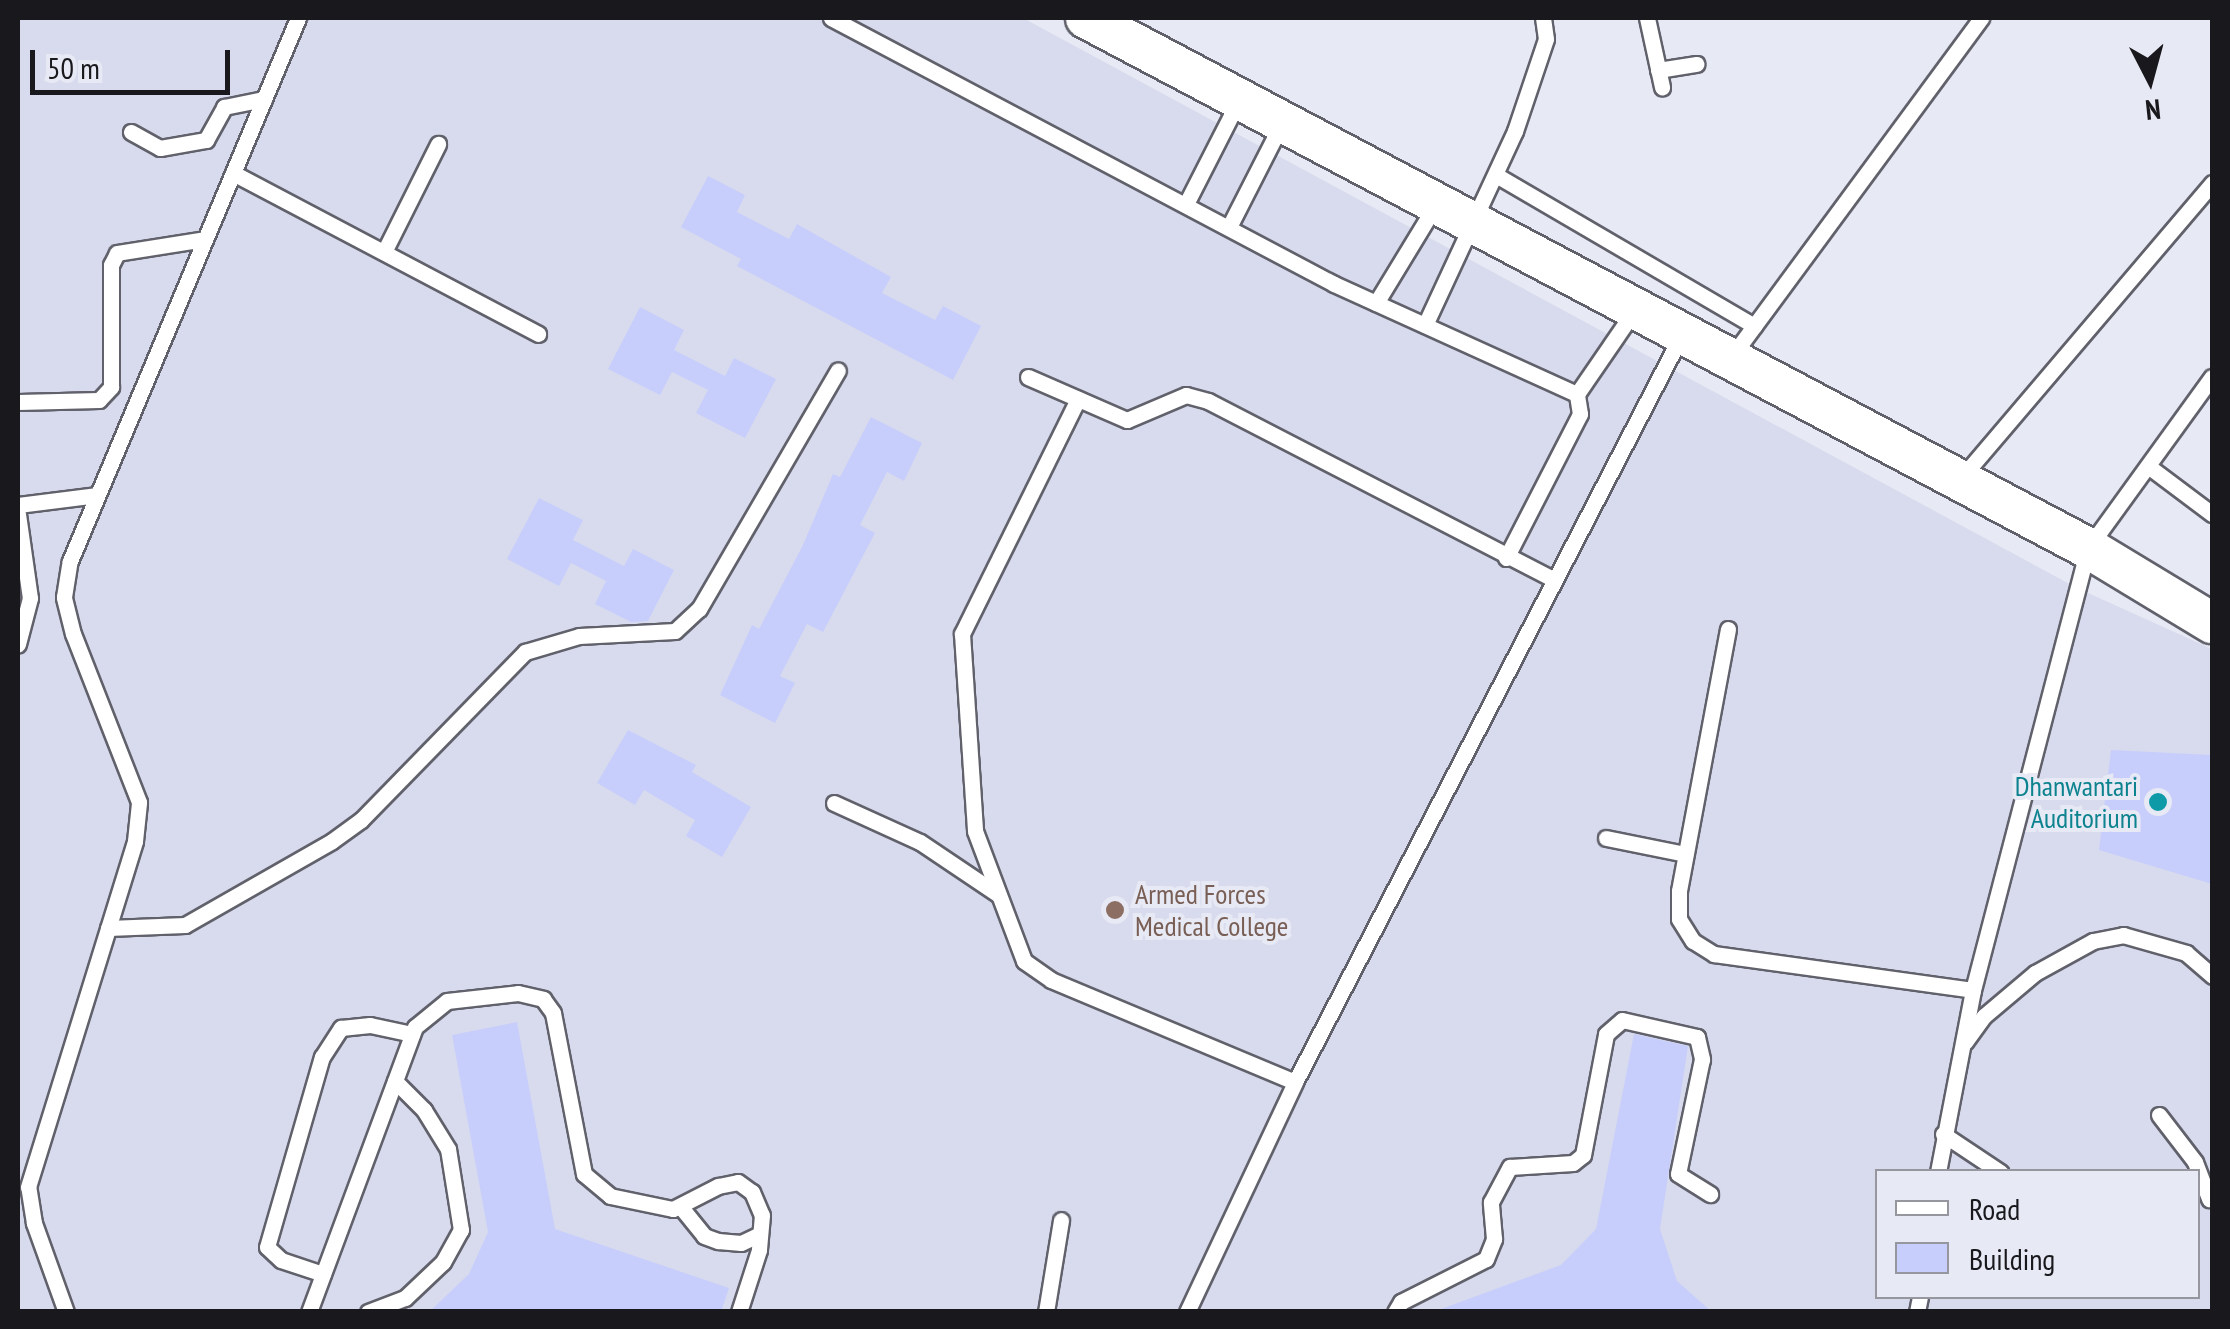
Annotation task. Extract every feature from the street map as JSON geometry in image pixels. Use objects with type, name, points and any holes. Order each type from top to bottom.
[{"type":"street","points":[[1086,18],[2088,548],[2212,623]]},
{"type":"lane","points":[[66,1312],[34,1223],[28,1186],[135,841],[139,802],[64,598],[70,560],[298,18]]},
{"type":"lane","points":[[831,18],[1376,303],[1578,394]]},
{"type":"lane","points":[[1425,325],[1496,175],[1546,39],[1544,18]]},
{"type":"lane","points":[[1647,18],[1662,88]]},
{"type":"lane","points":[[1730,360],[1981,18]]},
{"type":"lane","points":[[1658,70],[1697,64]]},
{"type":"lane","points":[[1186,204],[1240,99]]},
{"type":"lane","points":[[131,132],[160,148],[206,140],[224,107],[264,100]]},
{"type":"lane","points":[[1230,227],[1283,122]]},
{"type":"lane","points":[[384,252],[438,144]]},
{"type":"lane","points":[[233,173],[538,334]]},
{"type":"lane","points":[[1496,175],[1754,326]]},
{"type":"lane","points":[[1958,482],[2212,183]]},
{"type":"lane","points":[[1376,303],[1437,203]]},
{"type":"lane","points":[[18,402],[98,400],[111,387],[111,265],[117,253],[205,239]]},
{"type":"lane","points":[[1506,558],[1580,414],[1578,394],[1636,308]]},
{"type":"lane","points":[[1187,1312],[1295,1082],[1683,332]]},
{"type":"lane","points":[[108,928],[185,925],[332,841],[361,820],[525,652],[579,636],[675,630],[699,609],[838,370]]},
{"type":"lane","points":[[1028,377],[1127,420],[1186,396],[1208,400],[1506,558],[1555,580]]},
{"type":"lane","points":[[1938,1169],[1973,990],[2088,548],[2212,377]]},
{"type":"lane","points":[[1078,399],[962,634],[975,831],[1024,961],[1051,980],[1295,1082]]},
{"type":"lane","points":[[2148,466],[2212,514]]},
{"type":"lane","points":[[18,505],[97,495]]},
{"type":"lane","points":[[18,514],[30,598],[18,644]]},
{"type":"lane","points":[[1728,629],[1686,854],[1679,919],[1693,941],[1714,954],[1973,990]]},
{"type":"lane","points":[[834,803],[920,842],[999,895]]},
{"type":"lane","points":[[1606,838],[1686,854]]},
{"type":"lane","points":[[1961,1048],[1984,1016],[2035,974],[2092,941],[2123,934],[2186,953],[2212,976]]},
{"type":"lane","points":[[309,1312],[412,1034],[426,1013],[447,1002],[518,992],[543,999],[553,1013],[584,1174],[610,1196],[680,1206],[738,1182],[752,1192],[762,1215],[760,1234],[739,1312]]},
{"type":"lane","points":[[1395,1312],[1400,1302],[1486,1260],[1494,1239],[1492,1202],[1510,1167],[1572,1163],[1583,1156],[1606,1034],[1622,1020],[1696,1037],[1702,1059],[1678,1174],[1710,1194]]},
{"type":"lane","points":[[323,1274],[281,1260],[267,1247],[322,1057],[341,1028],[370,1024],[412,1034]]},
{"type":"lane","points":[[368,1312],[405,1298],[443,1262],[461,1230],[448,1149],[424,1110],[395,1081]]},
{"type":"lane","points":[[2158,1115],[2197,1169]]},
{"type":"lane","points":[[1943,1134],[1996,1169]]},
{"type":"lane","points":[[680,1206],[704,1236],[718,1242],[741,1242],[760,1234]]},
{"type":"lane","points":[[1046,1312],[1062,1220]]},
{"type":"shaded area","name":"Armed Forces Medical College","points":[[18,18],[1023,18],[2077,588],[2212,649],[2212,1311],[18,1311]]},
{"type":"building","points":[[708,176],[745,195],[737,212],[789,239],[797,224],[891,277],[882,293],[935,320],[943,306],[981,326],[953,380],[737,266],[741,259],[681,227]]},
{"type":"building","points":[[640,307],[684,330],[674,350],[725,376],[734,358],[776,379],[745,438],[696,413],[708,390],[672,372],[660,395],[608,369]]},
{"type":"building","points":[[871,417],[922,443],[904,481],[887,472],[860,525],[875,533],[823,632],[807,624],[780,676],[795,683],[775,723],[720,695],[752,625],[759,629],[803,545],[833,474],[840,477]]},
{"type":"building","points":[[539,498],[583,520],[573,540],[624,566],[633,549],[674,570],[648,621],[631,622],[595,604],[606,581],[571,563],[559,586],[507,559]]},
{"type":"building","points":[[628,730],[696,765],[692,772],[751,807],[722,857],[686,836],[695,820],[644,790],[635,805],[597,783]]},
{"type":"building","name":"Dhanwantari Auditorium","points":[[2111,750],[2212,755],[2212,884],[2099,850]]},
{"type":"building","points":[[517,1022],[555,1229],[729,1288],[721,1312],[429,1312],[469,1274],[488,1232],[452,1035]]},
{"type":"building","points":[[1634,1034],[1688,1046],[1660,1229],[1677,1281],[1712,1312],[1433,1312],[1561,1265],[1596,1229]]},
{"type":"place","name":"Dhanwantari Auditorium","points":[[2158,802]]},
{"type":"place","name":"Armed Forces Medical College","points":[[1115,910]]}]
